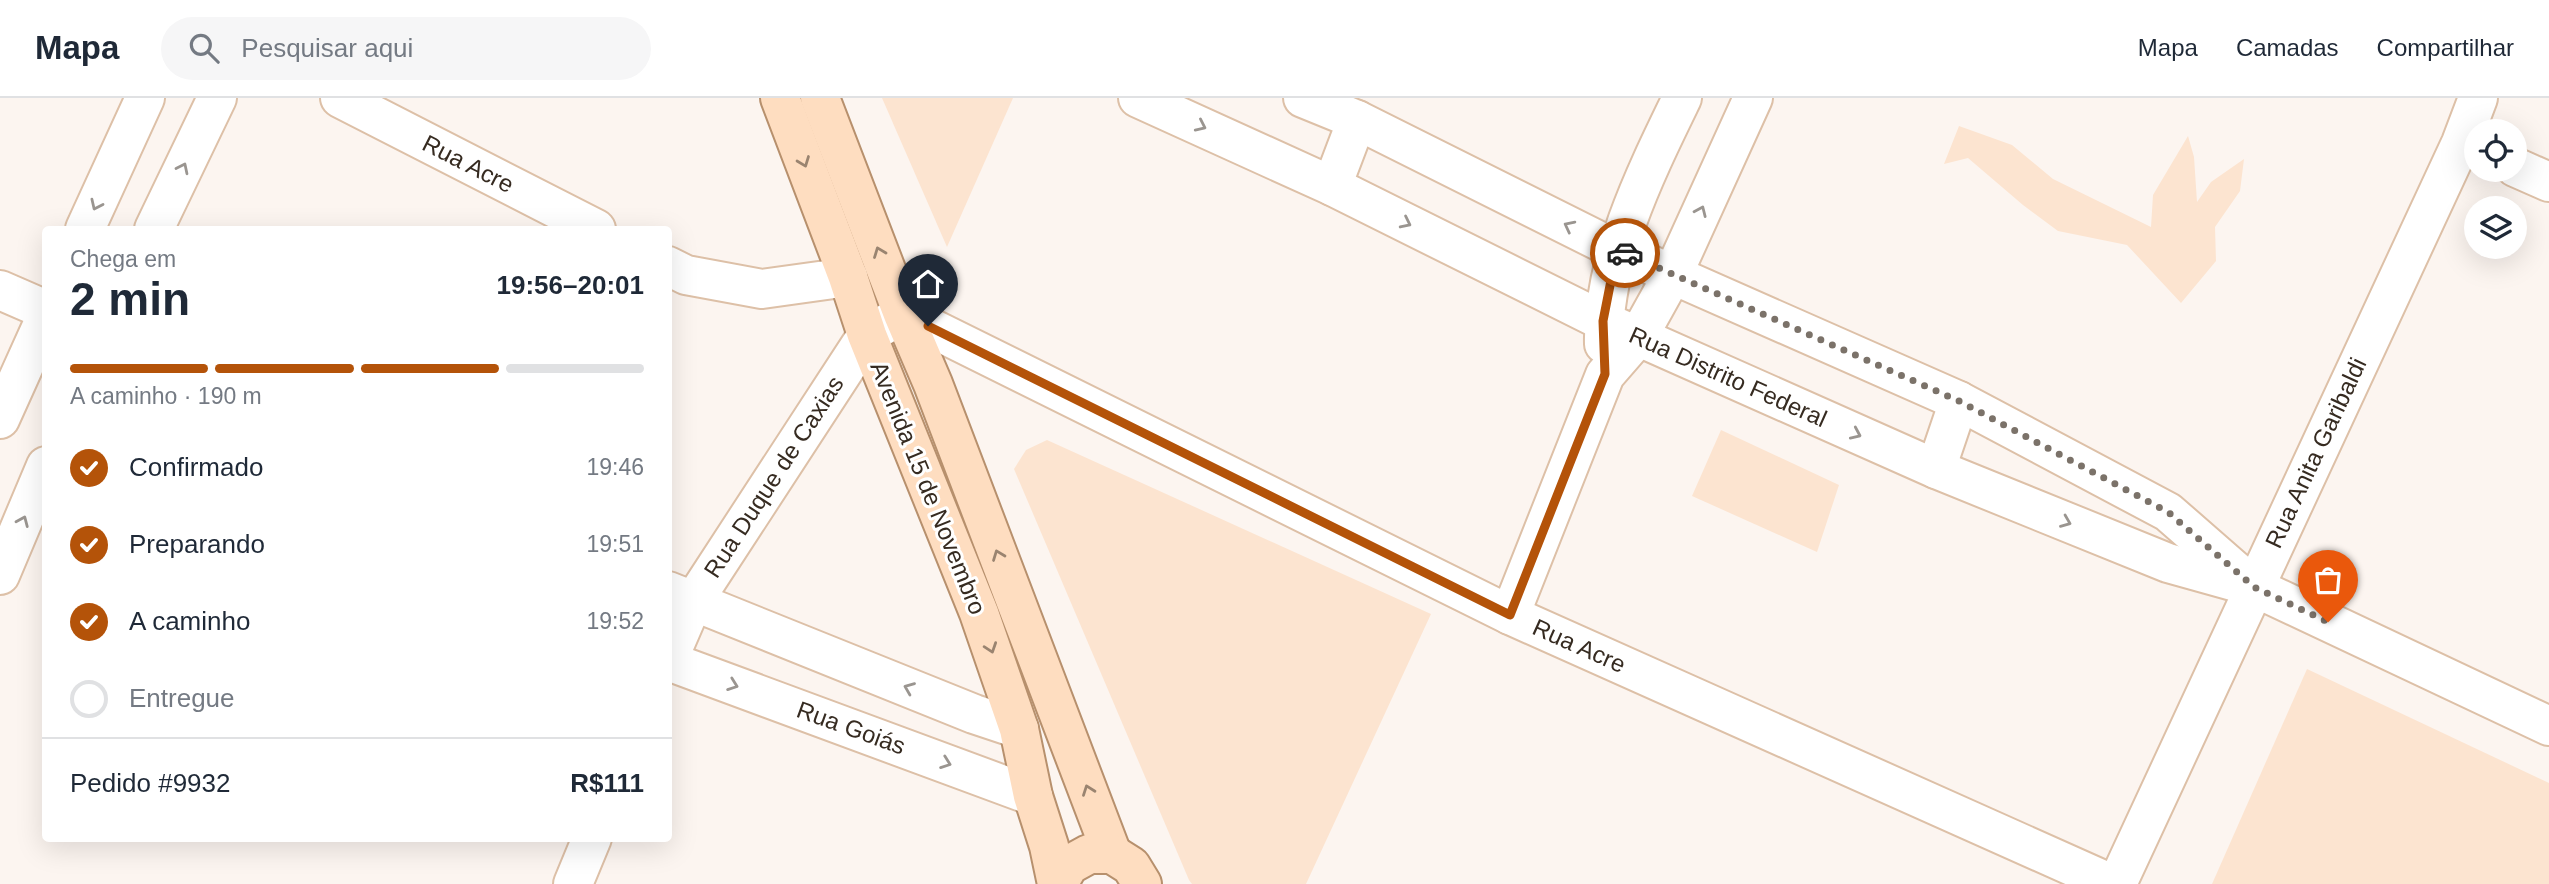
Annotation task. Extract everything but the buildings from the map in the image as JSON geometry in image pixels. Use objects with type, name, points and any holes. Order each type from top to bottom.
[{"type":"main road","name":"Avenida 15 de Novembro","points":[[780,98],[848,277],[867,335],[979,614],[1019,729],[1032,796],[1049,846],[1058,884]]},
{"type":"main road","name":"Avenida 15 de Novembro","points":[[820,98],[943,410],[1112,854]]},
{"type":"main road","name":"Avenida 15 de Novembro","points":[[1058,884],[1069,865],[1089,854],[1112,854],[1131,866],[1142,884]]},
{"type":"street","points":[[86,226],[145,98]]},
{"type":"street","points":[[155,226],[217,98]]},
{"type":"street","name":"Rua Acre","points":[[340,98],[590,226]]},
{"type":"street","name":"Rua Distrito Federal","points":[[1139,98],[1332,187],[1638,337],[1936,469],[2168,563],[2254,587],[2549,726]]},
{"type":"street","name":"Rua Distrito Federal","points":[[1303,98],[1357,120],[1617,250],[1959,401],[2168,512],[2254,587]]},
{"type":"street","points":[[1605,374],[1603,321],[1617,250],[1660,143],[1682,98]]},
{"type":"street","points":[[1510,615],[1605,374],[1638,337],[1673,274],[1753,98]]},
{"type":"street","name":"Rua Anita Garibaldi","points":[[2474,119],[2478,98]]},
{"type":"street","points":[[1332,187],[1357,120]]},
{"type":"street","name":"Rua Anita Garibaldi","points":[[2115,884],[2254,587],[2464,154]]},
{"type":"street","points":[[2527,172],[2549,182]]},
{"type":"street","points":[[672,268],[686,275],[762,289],[848,277]]},
{"type":"street","points":[[0,290],[42,308]]},
{"type":"street","name":"Rua Acre","points":[[903,314],[1510,615],[2115,884]]},
{"type":"street","name":"Rua Duque de Caxias","points":[[672,641],[681,596],[867,335],[903,314]]},
{"type":"street","points":[[0,419],[42,325]]},
{"type":"street","points":[[1936,469],[1959,401]]},
{"type":"street","points":[[0,575],[42,475]]},
{"type":"street","points":[[681,596],[974,714],[1019,729]]},
{"type":"street","name":"Rua Goiás","points":[[672,662],[1032,796]]},
{"type":"street","points":[[573,884],[590,842]]},
{"type":"shaded area","points":[[882,98],[1013,98],[947,247]]},
{"type":"shaded area","points":[[1959,126],[2012,145],[2053,179],[2151,227],[2153,195],[2188,136],[2194,157],[2197,202],[2211,182],[2244,159],[2240,191],[2215,227],[2216,261],[2181,303],[2127,245],[2058,231],[1968,158],[1944,164]]},
{"type":"shaded area","points":[[1721,430],[1839,485],[1817,552],[1692,496]]},
{"type":"shaded area","points":[[1047,440],[1431,614],[1306,884],[1192,884],[1189,880],[1014,469],[1026,450]]},
{"type":"shaded area","points":[[2307,669],[2549,783],[2549,884],[2212,884]]},
{"type":"way so far","points":[[1625,253],[1959,401],[2168,512],[2254,587],[2328,622]]},
{"type":"route","points":[[928,326],[1510,615],[1605,374],[1603,321],[1617,250],[1625,253]]}]
